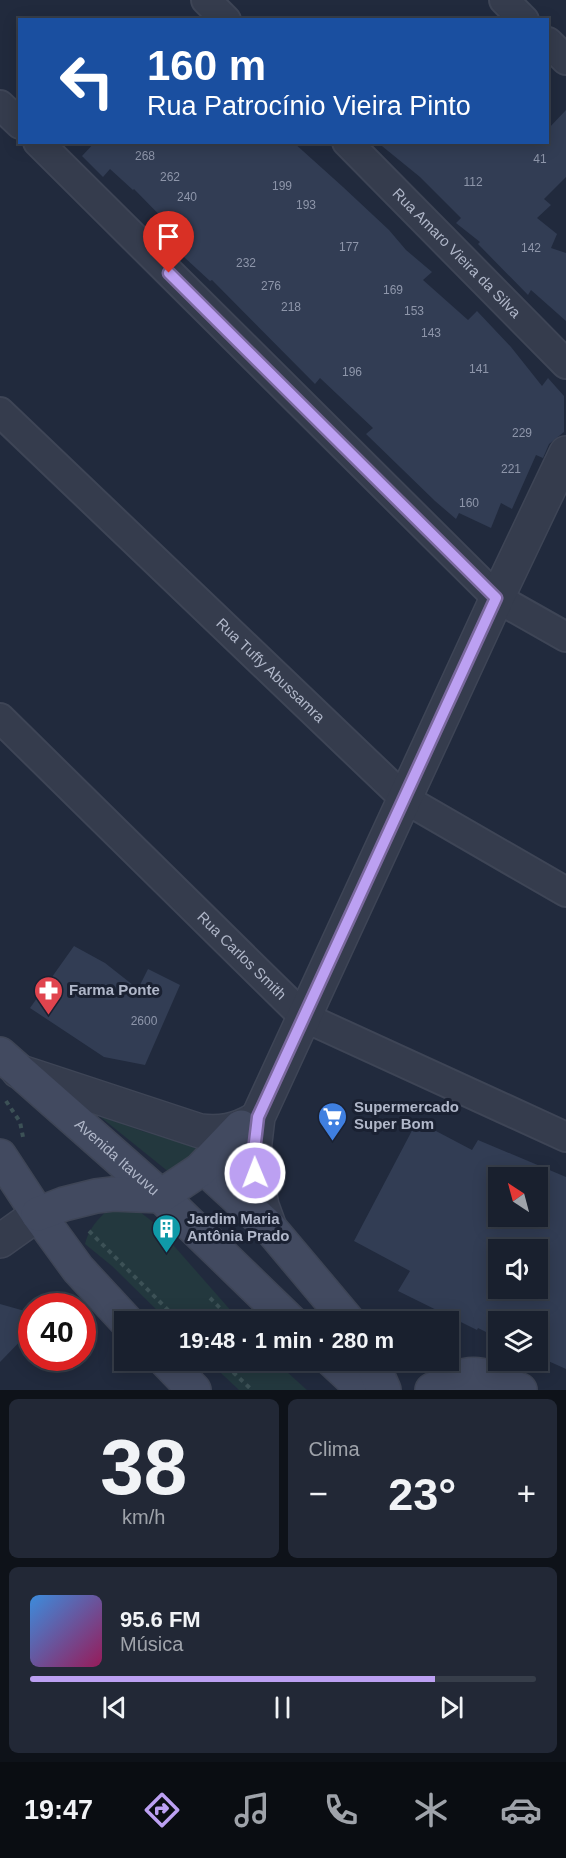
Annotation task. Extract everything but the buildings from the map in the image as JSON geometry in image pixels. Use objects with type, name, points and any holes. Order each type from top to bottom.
[{"type":"main road","name":"Avenida Itavuvu","points":[[9,1062],[160,1196],[280,1311]]},
{"type":"main road","points":[[38,1214],[64,1204],[96,1196],[129,1194],[160,1196],[200,1170],[249,1122]]},
{"type":"main road","points":[[0,1156],[78,1269],[117,1311]]},
{"type":"main road","points":[[200,1170],[209,1172],[270,1228],[340,1311]]},
{"type":"main road","points":[[176,1371],[194,1390]]},
{"type":"main road","points":[[344,1371],[364,1390]]},
{"type":"main road","points":[[376,1371],[384,1390]]},
{"type":"main road","points":[[432,1390],[456,1377],[474,1373],[489,1376],[520,1390]]},
{"type":"street","points":[[206,0],[224,18]]},
{"type":"street","points":[[504,0],[522,18]]},
{"type":"street","points":[[549,43],[566,60]]},
{"type":"street","points":[[0,105],[18,122]]},
{"type":"street","points":[[40,144],[496,598],[566,637]]},
{"type":"street","name":"Rua Amaro Vieira da Silva","points":[[349,144],[566,364]]},
{"type":"street","name":"Rua Tuffy Abussamra","points":[[0,412],[405,799],[566,892]]},
{"type":"street","points":[[270,1228],[262,1206],[249,1122],[304,1017],[496,598],[566,453]]},
{"type":"street","name":"Rua Carlos Smith","points":[[0,718],[304,1017],[566,1137]]},
{"type":"street","name":"Avenida Itavuvu","points":[[9,1062],[200,1131],[226,1132],[249,1122]]},
{"type":"street","points":[[0,1241],[38,1214]]},
{"type":"path","points":[[210,1298],[223,1311]]},
{"type":"path","points":[[232,1371],[252,1390]]},
{"type":"green space","points":[[98,1115],[142,1131],[204,1149],[175,1177]]},
{"type":"green space","points":[[123,1199],[153,1222],[231,1311],[158,1311],[112,1266],[85,1244],[91,1230],[111,1208]]},
{"type":"green space","points":[[219,1371],[286,1371],[307,1390],[239,1390]]},
{"type":"place","name":"Farma Ponte","points":[[48,1016]]},
{"type":"place","name":"Supermercado Super Bom","points":[[333,1142]]},
{"type":"place","name":"Jardim Maria Antônia Prado","points":[[166,1254]]},
{"type":"route","points":[[169,273],[496,598],[258,1117],[253,1159],[255,1173]]}]
